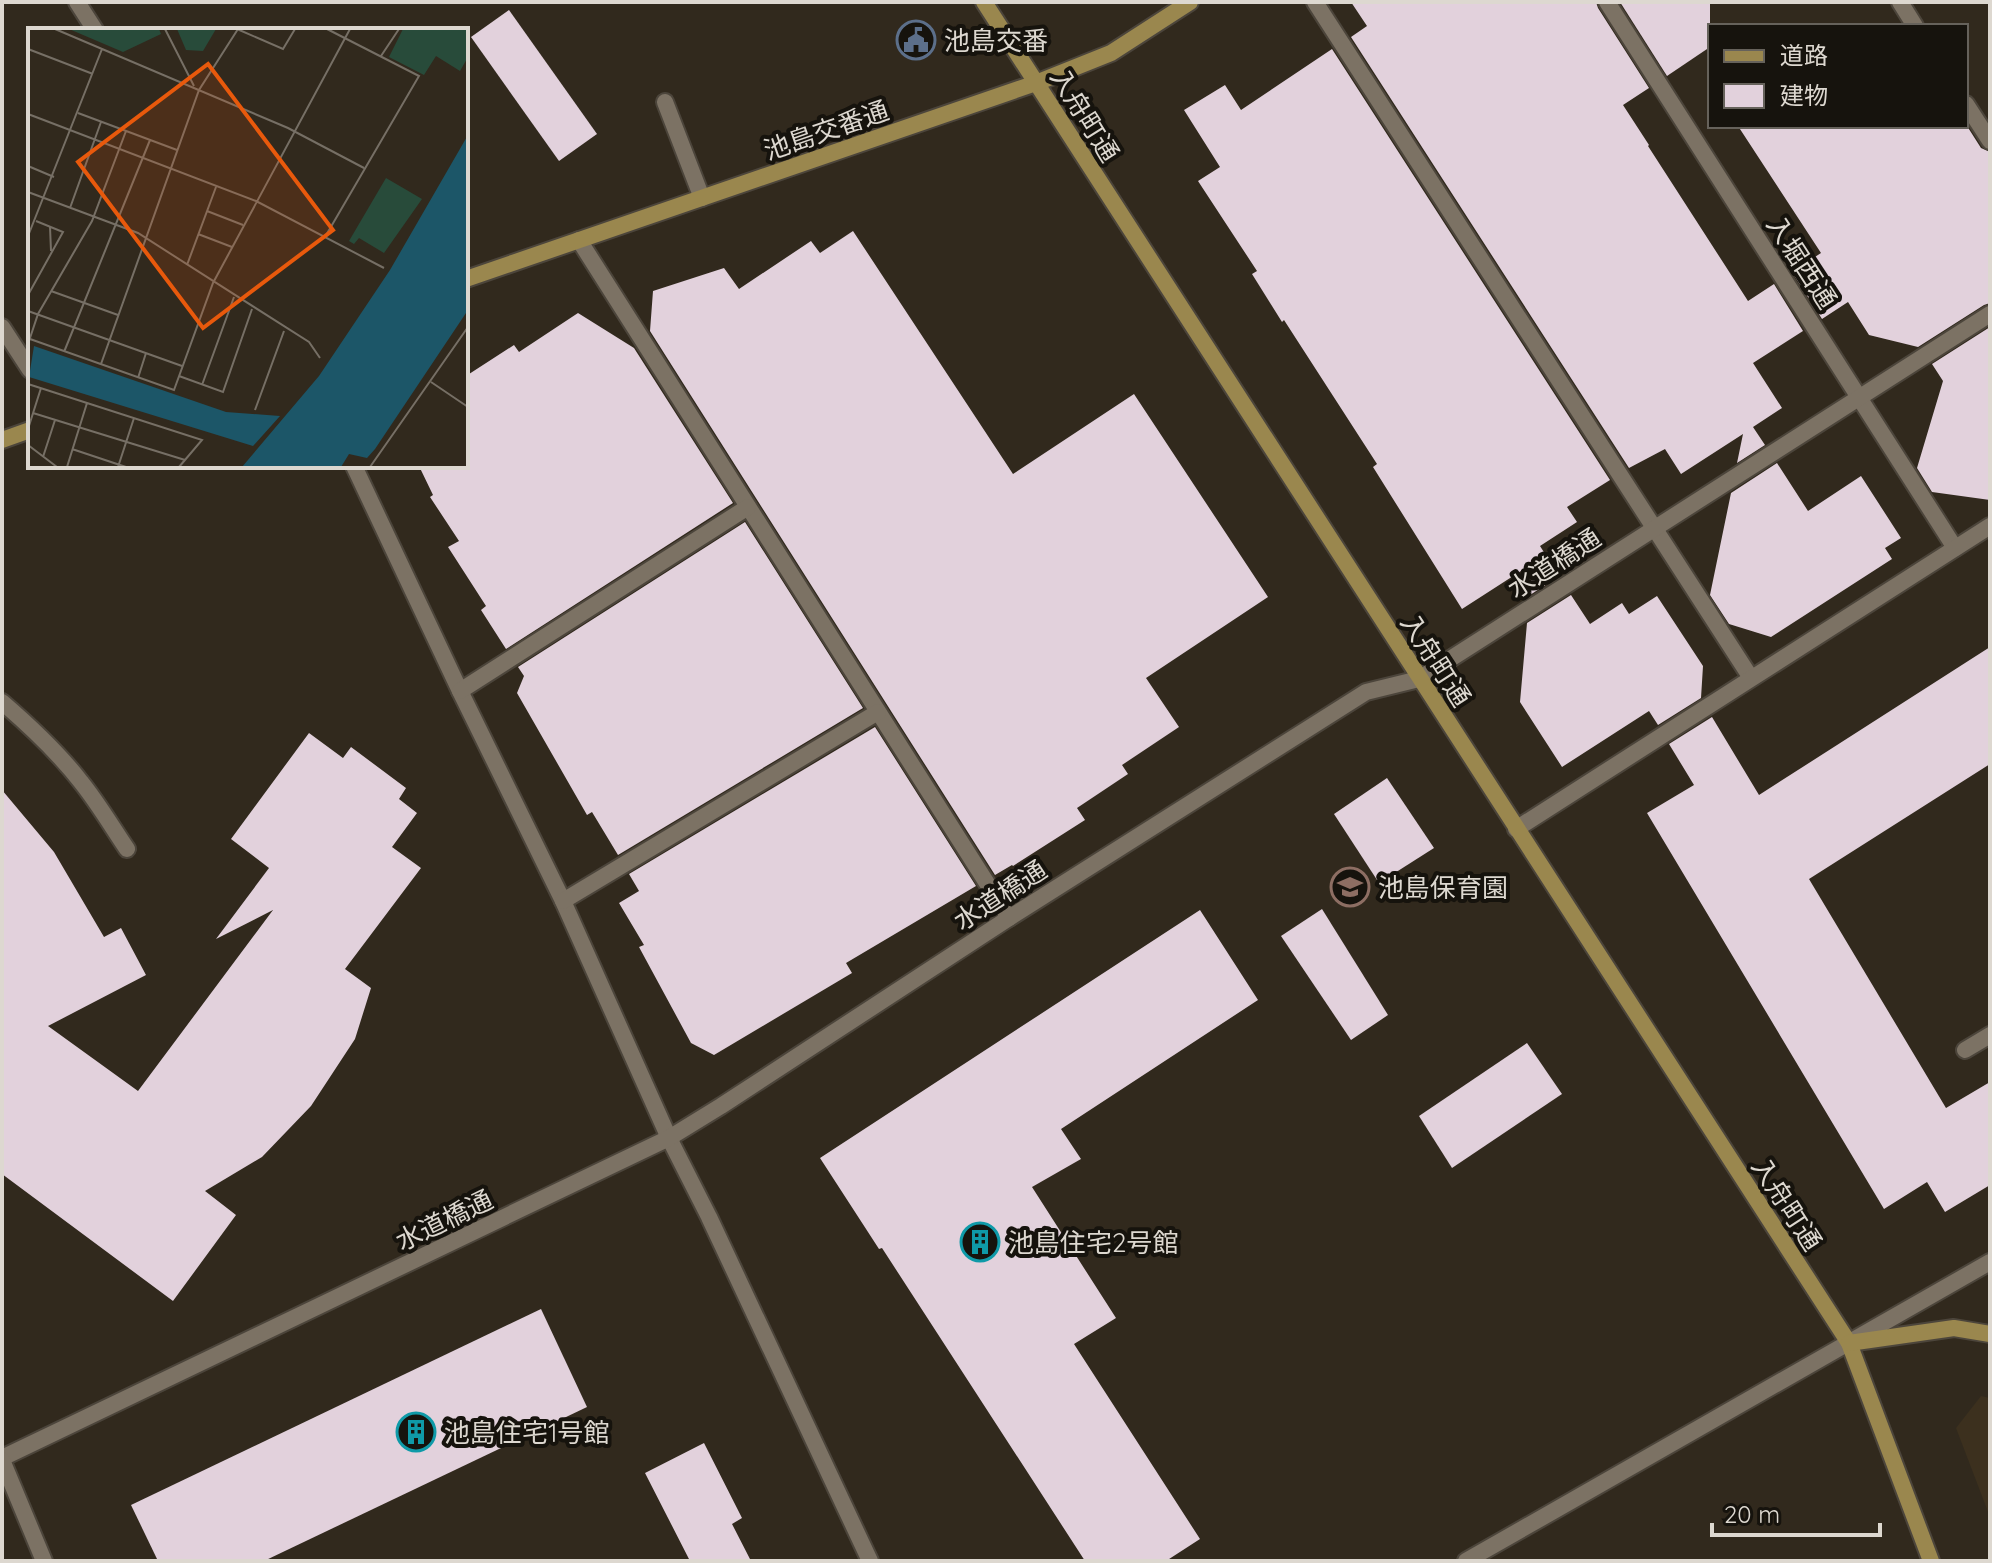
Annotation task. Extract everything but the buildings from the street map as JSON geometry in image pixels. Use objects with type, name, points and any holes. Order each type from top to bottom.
[{"type":"street","points":[[77,2],[94,28]]},
{"type":"street","name":"入舟町通","points":[[984,2],[1849,1343],[1931,1561]]},
{"type":"street","name":"池島交番通","points":[[468,278],[1036,83],[1111,53],[1190,2]]},
{"type":"street","points":[[1315,2],[1751,678]]},
{"type":"street","name":"入堀西通","points":[[1607,2],[1955,548]]},
{"type":"street","points":[[1900,2],[1914,24]]},
{"type":"street","points":[[665,102],[702,198]]},
{"type":"street","points":[[1968,107],[1990,141]]},
{"type":"street","points":[[579,240],[1009,918]]},
{"type":"street","name":"水道橋通","points":[[2,1459],[669,1138],[1366,692],[1419,679],[1990,314]]},
{"type":"street","points":[[2,327],[28,367]]},
{"type":"street","points":[[2,440],[28,431]]},
{"type":"street","points":[[355,468],[563,901],[669,1138],[870,1561]]},
{"type":"street","points":[[460,691],[748,507]]},
{"type":"street","points":[[1516,829],[1990,526]]},
{"type":"street","points":[[2,702],[58,754],[83,784],[127,849]]},
{"type":"street","points":[[563,901],[878,712]]},
{"type":"street","points":[[1965,1050],[1990,1035]]},
{"type":"street","points":[[1466,1561],[1990,1262]]},
{"type":"street","points":[[1849,1343],[1954,1328],[1990,1334]]},
{"type":"street","points":[[2,1459],[44,1561]]},
{"type":"shaded area","points":[[1981,1396],[1990,1398],[1990,1517],[1956,1428]]},
{"type":"place","name":"池島交番","points":[[916,40]]},
{"type":"place","name":"池島保育園","points":[[1350,887]]},
{"type":"place","name":"池島住宅2号館","points":[[980,1242]]},
{"type":"place","name":"池島住宅1号館","points":[[416,1432]]}]
